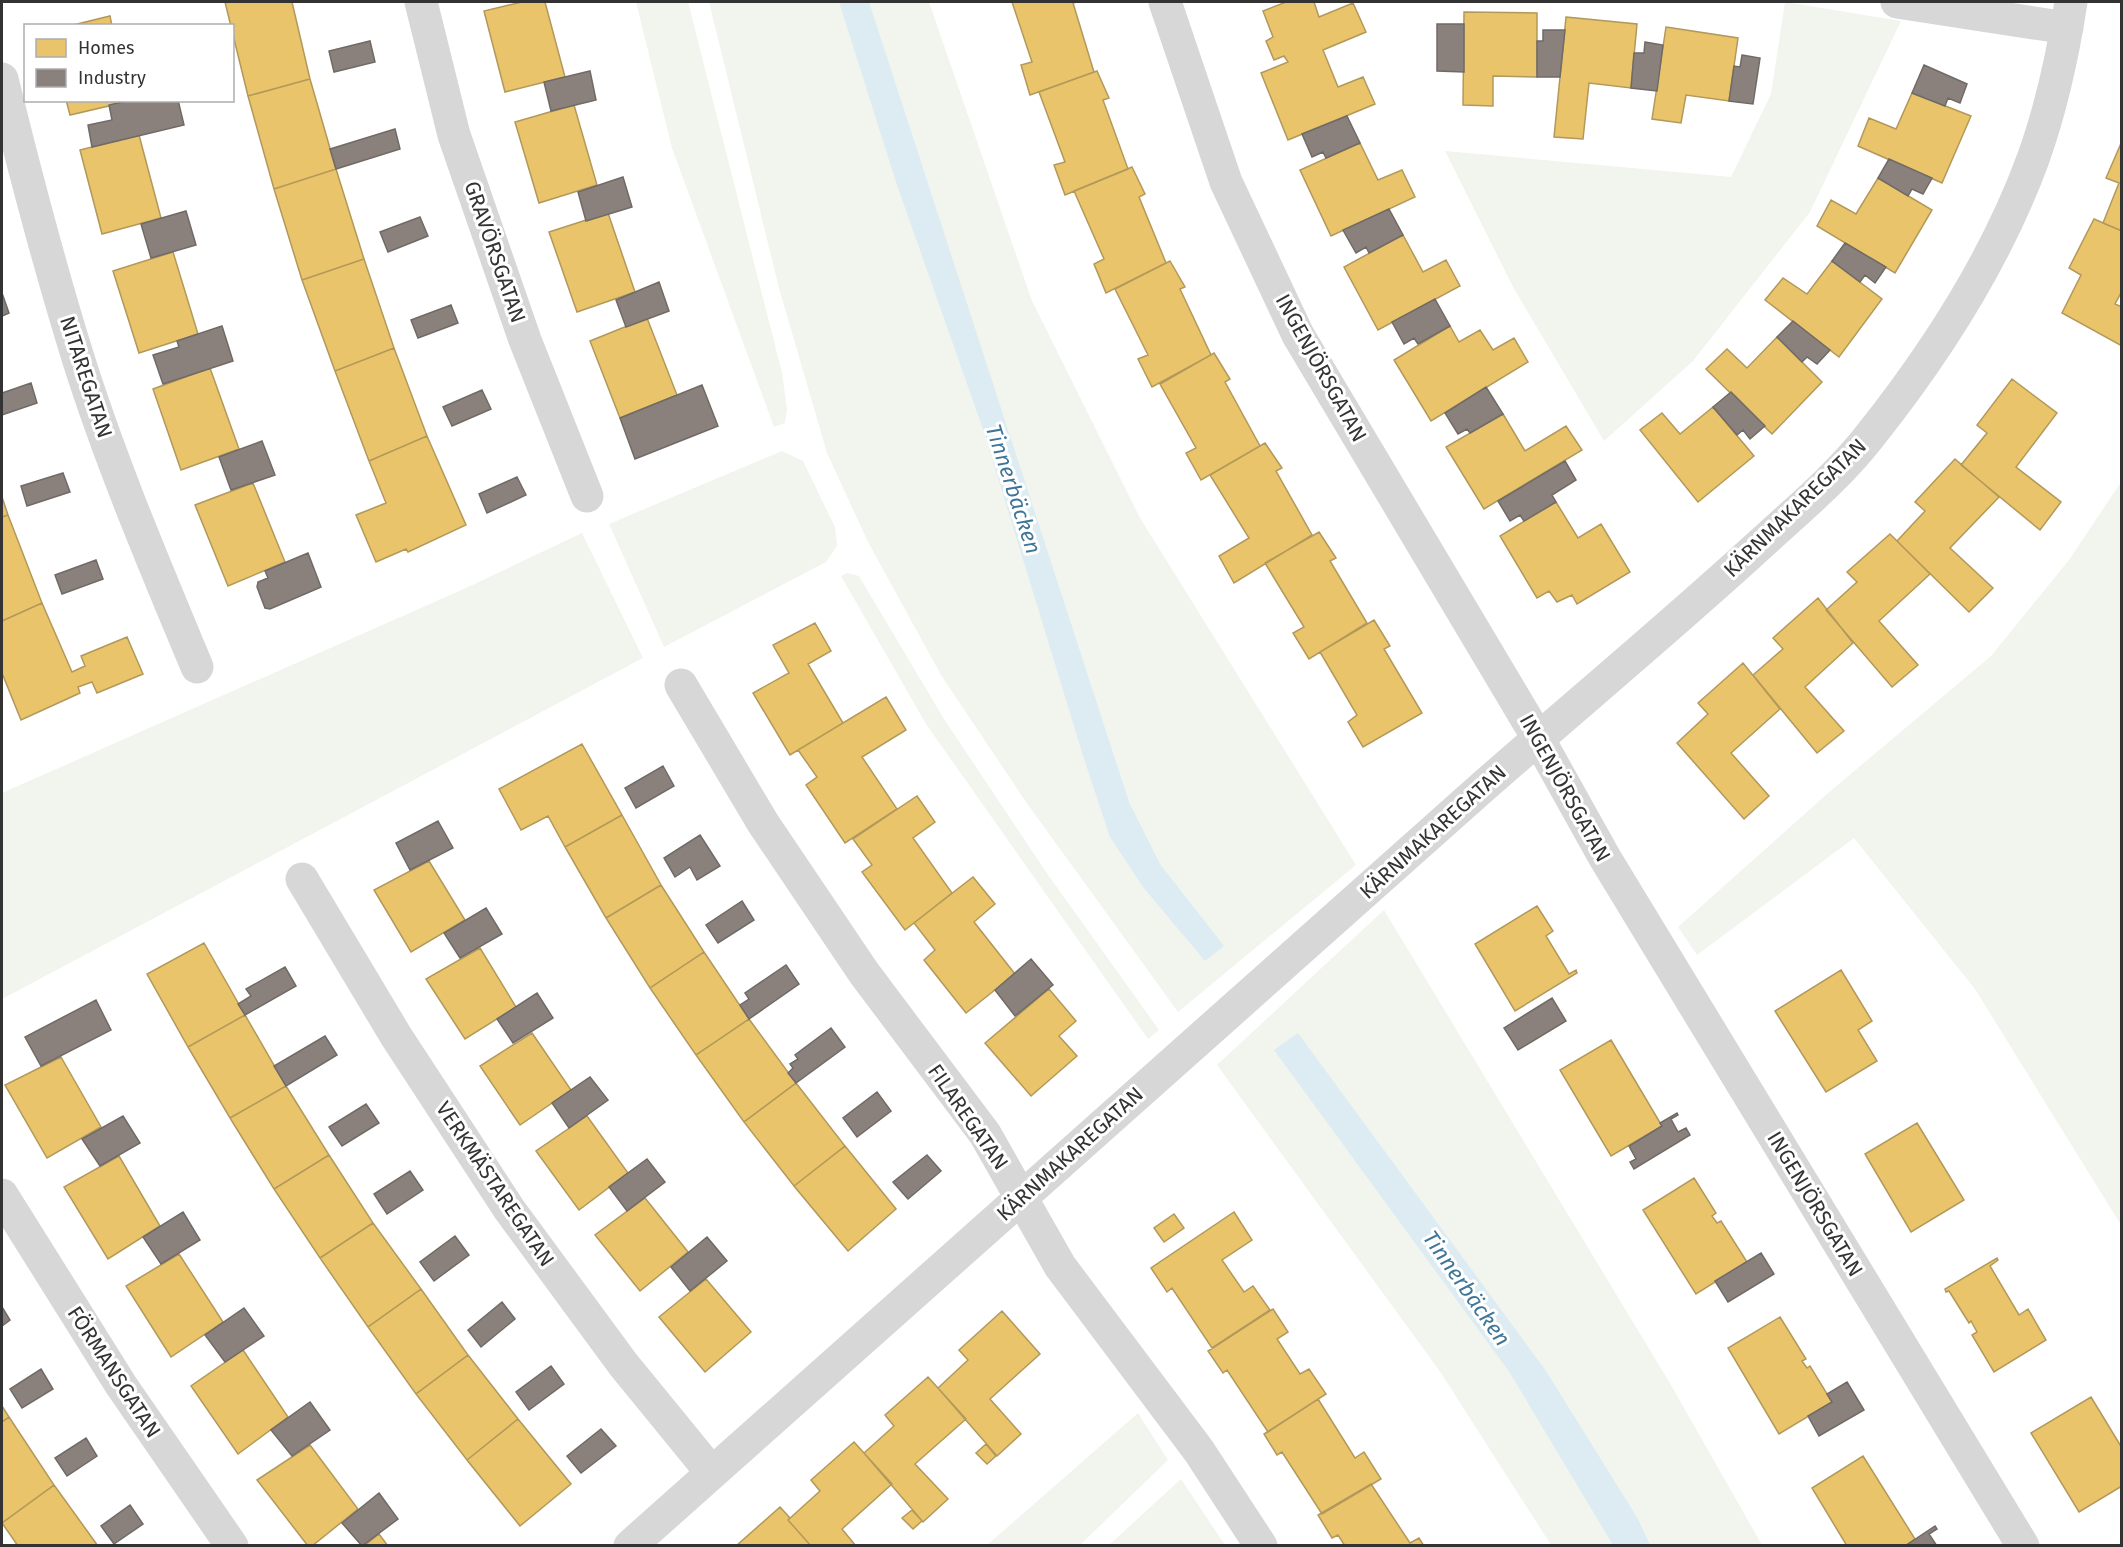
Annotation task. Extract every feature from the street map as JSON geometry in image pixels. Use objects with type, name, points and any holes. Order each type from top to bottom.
[{"type":"street","name":"GRAVÖRSGATAN","points":[[421,2],[454,135],[525,340],[587,496]]},
{"type":"street","name":"INGENJÖRSGATAN","points":[[1165,2],[1226,182],[1298,334],[1539,738],[1605,858],[2023,1545]]},
{"type":"street","points":[[1897,2],[2069,15]]},
{"type":"street","name":"KÄRNMAKAREGATAN","points":[[630,1545],[1539,738],[1702,597],[1815,495],[1865,443],[1958,312],[1986,263],[2011,211],[2034,157],[2051,97],[2069,15]]},
{"type":"street","name":"NITAREGATAN","points":[[2,79],[35,211],[79,362],[130,506],[197,667]]},
{"type":"street","name":"FILAREGATAN","points":[[681,685],[763,824],[864,973],[985,1134],[1060,1266],[1198,1451],[1261,1545]]},
{"type":"street","name":"VERKMÄSTAREGATAN","points":[[302,879],[396,1036],[509,1209],[623,1364],[712,1473]]},
{"type":"street","name":"FÖRMANSGATAN","points":[[2,1195],[121,1385],[232,1545]]},
{"type":"shaded area","points":[[636,2],[688,2],[782,373],[787,410],[785,423],[774,427],[672,148]]},
{"type":"shaded area","points":[[709,2],[929,2],[1032,301],[1140,518],[1356,865],[1178,1012],[1026,802],[941,675],[868,542],[827,453],[779,288]]},
{"type":"shaded area","points":[[1785,2],[1901,21],[1810,212],[1693,361],[1604,441],[1513,287],[1445,151],[1731,177],[1771,94]]},
{"type":"shaded area","points":[[782,451],[803,461],[835,527],[837,546],[826,562],[664,647],[609,524]]},
{"type":"shaded area","points":[[2121,482],[2121,1225],[1975,989],[1854,838],[1697,955],[1678,927],[1827,794],[1991,656],[2069,560]]},
{"type":"shaded area","points":[[582,533],[643,658],[2,999],[2,793],[466,588]]},
{"type":"shaded area","points":[[847,573],[859,576],[944,719],[1046,872],[1159,1030],[1148,1039],[926,724],[841,576]]},
{"type":"shaded area","points":[[1384,910],[1671,1385],[1762,1545],[1551,1545],[1441,1373],[1217,1065]]},
{"type":"shaded area","points":[[1138,1413],[1168,1460],[1080,1545],[987,1545]]},
{"type":"shaded area","points":[[1181,1479],[1225,1545],[1109,1545]]},
{"type":"water","name":"Tinnerbäcken","points":[[839,2],[869,2],[1129,802],[1160,864],[1224,946],[1205,961],[1143,887],[1110,837],[984,432],[897,185]]},
{"type":"water","name":"Tinnerbäcken","points":[[1298,1033],[1546,1371],[1638,1519],[1650,1545],[1613,1545],[1510,1373],[1274,1050]]},
{"type":"building: Homes","points":[[225,2],[292,2],[310,79],[248,96],[234,39],[234,24],[230,24]]},
{"type":"building: Homes","points":[[522,2],[545,2],[565,77],[505,92],[484,11]]},
{"type":"building: Homes","points":[[1012,2],[1077,2],[1073,3],[1094,72],[1030,95],[1021,65],[1032,62]]},
{"type":"building: Homes","points":[[1286,2],[1314,2],[1319,17],[1353,3],[1366,32],[1323,50],[1338,87],[1363,77],[1375,104],[1288,140],[1261,73],[1288,62],[1284,56],[1274,60],[1266,41],[1273,37],[1263,11]]},
{"type":"building: Homes","points":[[1464,12],[1537,13],[1537,77],[1493,76],[1493,106],[1463,105]]},
{"type":"building: Homes","points":[[110,16],[112,24],[77,24]]},
{"type":"building: Homes","points":[[1566,17],[1637,24],[1631,88],[1589,83],[1583,139],[1554,137]]},
{"type":"building: Homes","points":[[1666,27],[1738,38],[1729,101],[1686,95],[1681,123],[1652,119]]},
{"type":"building: Homes","points":[[1097,71],[1109,98],[1103,100],[1128,169],[1065,195],[1054,165],[1065,162],[1039,92]]},
{"type":"building: Homes","points":[[310,79],[336,169],[274,189],[248,96]]},
{"type":"building: Homes","points":[[1912,93],[1971,116],[1942,183],[1858,146],[1869,118],[1896,129]]},
{"type":"building: Homes","points":[[67,102],[126,102],[70,115]]},
{"type":"building: Homes","points":[[574,105],[597,185],[539,203],[515,122]]},
{"type":"building: Homes","points":[[139,135],[161,218],[102,234],[80,150]]},
{"type":"building: Homes","points":[[2122,141],[2122,231],[2103,223],[2119,183],[2106,178]]},
{"type":"building: Homes","points":[[1360,143],[1378,180],[1402,170],[1415,197],[1331,236],[1300,170]]},
{"type":"building: Homes","points":[[1132,167],[1145,194],[1139,197],[1166,263],[1106,293],[1094,264],[1104,259],[1074,191]]},
{"type":"building: Homes","points":[[336,169],[364,259],[302,280],[274,189]]},
{"type":"building: Homes","points":[[1878,178],[1932,210],[1895,273],[1817,226],[1831,200],[1856,214]]},
{"type":"building: Homes","points":[[608,213],[635,292],[577,312],[549,232]]},
{"type":"building: Homes","points":[[2094,219],[2122,231],[2122,291],[2115,304],[2122,307],[2122,346],[2062,313],[2081,275],[2069,268]]},
{"type":"building: Homes","points":[[1403,235],[1423,272],[1446,260],[1460,286],[1378,330],[1344,267]]},
{"type":"building: Homes","points":[[173,252],[198,334],[139,353],[113,271]]},
{"type":"building: Homes","points":[[364,259],[394,348],[335,371],[302,280]]},
{"type":"building: Homes","points":[[1170,261],[1185,287],[1180,289],[1211,355],[1152,387],[1138,359],[1148,355],[1115,289]]},
{"type":"building: Homes","points":[[1832,261],[1882,299],[1839,357],[1765,300],[1783,278],[1807,294]]},
{"type":"building: Homes","points":[[647,318],[677,395],[620,418],[590,341]]},
{"type":"building: Homes","points":[[1450,326],[1459,342],[1480,330],[1493,350],[1514,338],[1528,362],[1431,421],[1394,360]]},
{"type":"building: Homes","points":[[1777,337],[1822,382],[1772,434],[1706,369],[1727,349],[1747,368]]},
{"type":"building: Homes","points":[[394,348],[427,436],[369,461],[335,371]]},
{"type":"building: Homes","points":[[1214,353],[1230,379],[1225,382],[1260,446],[1201,480],[1186,453],[1196,448],[1160,384]]},
{"type":"building: Homes","points":[[210,368],[239,449],[181,470],[153,389]]},
{"type":"building: Homes","points":[[2012,379],[2057,413],[2016,467],[2061,502],[2040,530],[1961,465],[1987,433],[1977,425]]},
{"type":"building: Homes","points":[[1713,407],[1754,456],[1698,502],[1640,430],[1662,413],[1680,434]]},
{"type":"building: Homes","points":[[1503,414],[1525,451],[1566,426],[1582,450],[1484,509],[1446,447]]},
{"type":"building: Homes","points":[[427,436],[466,525],[408,552],[406,549],[376,562],[356,515],[386,503],[369,461]]},
{"type":"building: Homes","points":[[1265,443],[1282,468],[1276,471],[1312,535],[1234,583],[1219,556],[1249,538],[1210,475]]},
{"type":"building: Homes","points":[[1955,459],[1999,497],[1950,548],[1993,588],[1969,612],[1897,541],[1925,511],[1915,502]]},
{"type":"building: Homes","points":[[253,483],[285,562],[228,586],[195,505]]},
{"type":"building: Homes","points":[[2,497],[8,515],[2,517]]},
{"type":"building: Homes","points":[[1556,502],[1578,538],[1601,524],[1630,572],[1577,604],[1572,595],[1557,602],[1549,591],[1537,598],[1500,536]]},
{"type":"building: Homes","points":[[8,515],[42,603],[2,621],[2,517]]},
{"type":"building: Homes","points":[[1319,532],[1336,558],[1330,561],[1367,623],[1309,659],[1293,633],[1304,627],[1265,563]]},
{"type":"building: Homes","points":[[1890,534],[1930,574],[1879,621],[1918,665],[1892,687],[1826,610],[1857,582],[1847,572]]},
{"type":"building: Homes","points":[[1818,598],[1853,643],[1805,687],[1844,731],[1817,753],[1753,675],[1783,649],[1773,638]]},
{"type":"building: Homes","points":[[42,603],[72,672],[85,666],[81,656],[127,637],[143,674],[97,693],[92,682],[78,687],[80,693],[21,720],[2,673],[2,621]]},
{"type":"building: Homes","points":[[1374,620],[1390,646],[1384,649],[1422,713],[1363,747],[1348,722],[1357,715],[1320,652]]},
{"type":"building: Homes","points":[[815,623],[831,651],[808,664],[843,723],[790,755],[753,693],[789,673],[773,645]]},
{"type":"building: Homes","points":[[1743,663],[1780,709],[1731,753],[1769,796],[1744,819],[1677,743],[1708,714],[1698,703]]},
{"type":"building: Homes","points":[[886,697],[906,730],[862,757],[897,809],[845,843],[806,785],[817,777],[798,750]]},
{"type":"building: Homes","points":[[582,744],[622,815],[565,847],[548,816],[521,830],[499,789]]},
{"type":"building: Homes","points":[[917,796],[935,822],[913,838],[952,893],[905,930],[862,872],[872,865],[853,839]]},
{"type":"building: Homes","points":[[622,815],[661,885],[606,918],[565,847]]},
{"type":"building: Homes","points":[[429,861],[465,920],[411,952],[374,890]]},
{"type":"building: Homes","points":[[973,877],[995,904],[974,922],[1015,974],[966,1013],[924,960],[935,950],[914,923]]},
{"type":"building: Homes","points":[[661,885],[704,952],[650,988],[606,918]]},
{"type":"building: Homes","points":[[1537,906],[1553,931],[1546,936],[1569,974],[1576,970],[1577,973],[1515,1011],[1475,944]]},
{"type":"building: Homes","points":[[204,943],[245,1015],[188,1047],[147,974]]},
{"type":"building: Homes","points":[[480,948],[516,1007],[465,1039],[426,979]]},
{"type":"building: Homes","points":[[704,952],[749,1019],[696,1055],[650,988]]},
{"type":"building: Homes","points":[[1841,970],[1872,1021],[1858,1030],[1877,1061],[1826,1092],[1775,1011]]},
{"type":"building: Homes","points":[[1049,989],[1076,1021],[1059,1036],[1077,1056],[1031,1096],[985,1043]]},
{"type":"building: Homes","points":[[245,1015],[286,1086],[230,1118],[188,1047]]},
{"type":"building: Homes","points":[[749,1019],[796,1083],[744,1122],[696,1055]]},
{"type":"building: Homes","points":[[532,1033],[571,1090],[520,1125],[480,1066]]},
{"type":"building: Homes","points":[[1611,1040],[1662,1126],[1611,1156],[1560,1070]]},
{"type":"building: Homes","points":[[61,1057],[101,1127],[47,1158],[5,1085]]},
{"type":"building: Homes","points":[[796,1083],[845,1146],[794,1186],[744,1122]]},
{"type":"building: Homes","points":[[286,1086],[329,1155],[274,1189],[230,1118]]},
{"type":"building: Homes","points":[[587,1116],[628,1173],[579,1210],[536,1151]]},
{"type":"building: Homes","points":[[1917,1123],[1964,1200],[1911,1232],[1865,1154]]},
{"type":"building: Homes","points":[[845,1146],[896,1209],[848,1251],[794,1186]]},
{"type":"building: Homes","points":[[329,1155],[373,1223],[320,1258],[274,1189]]},
{"type":"building: Homes","points":[[119,1156],[160,1226],[108,1259],[64,1187]]},
{"type":"building: Homes","points":[[1694,1178],[1716,1213],[1712,1216],[1717,1223],[1721,1221],[1747,1262],[1696,1294],[1643,1210]]},
{"type":"building: Homes","points":[[645,1198],[688,1252],[640,1291],[595,1235]]},
{"type":"building: Homes","points":[[1234,1212],[1252,1240],[1222,1260],[1244,1292],[1253,1286],[1270,1310],[1212,1348],[1172,1288],[1167,1292],[1151,1268]]},
{"type":"building: Homes","points":[[1174,1214],[1184,1228],[1164,1242],[1154,1228]]},
{"type":"building: Homes","points":[[373,1223],[421,1289],[368,1327],[320,1258]]},
{"type":"building: Homes","points":[[179,1254],[223,1322],[171,1357],[126,1286]]},
{"type":"building: Homes","points":[[1997,1258],[1998,1260],[1990,1266],[2019,1315],[2028,1309],[2046,1340],[1994,1372],[1972,1335],[1977,1332],[1971,1321],[1969,1323],[1949,1291],[1946,1292],[1945,1289]]},
{"type":"building: Homes","points":[[706,1279],[751,1332],[705,1372],[659,1317]]},
{"type":"building: Homes","points":[[421,1289],[468,1355],[416,1394],[368,1327]]},
{"type":"building: Homes","points":[[1273,1309],[1288,1332],[1277,1339],[1300,1374],[1309,1369],[1326,1394],[1268,1432],[1227,1370],[1223,1373],[1208,1351]]},
{"type":"building: Homes","points":[[1002,1311],[1040,1354],[990,1399],[1021,1434],[997,1456],[938,1388],[968,1360],[959,1350]]},
{"type":"building: Homes","points":[[1780,1317],[1806,1359],[1802,1361],[1807,1368],[1810,1366],[1832,1402],[1779,1434],[1728,1348]]},
{"type":"building: Homes","points":[[243,1350],[288,1417],[238,1454],[191,1386]]},
{"type":"building: Homes","points":[[468,1355],[518,1419],[467,1460],[416,1394]]},
{"type":"building: Homes","points":[[928,1377],[966,1419],[915,1464],[948,1499],[923,1522],[864,1453],[894,1426],[885,1415]]},
{"type":"building: Homes","points":[[2091,1397],[2122,1448],[2122,1486],[2079,1512],[2031,1433]]},
{"type":"building: Homes","points":[[1318,1399],[1355,1458],[1364,1452],[1381,1479],[1322,1514],[1282,1452],[1277,1455],[1264,1434]]},
{"type":"building: Homes","points":[[2,1406],[9,1417],[2,1422]]},
{"type":"building: Homes","points":[[9,1417],[54,1485],[2,1523],[2,1422]]},
{"type":"building: Homes","points":[[518,1419],[571,1484],[520,1526],[467,1460]]},
{"type":"building: Homes","points":[[854,1442],[892,1484],[842,1529],[856,1546],[811,1546],[788,1520],[820,1491],[811,1480]]},
{"type":"building: Homes","points":[[986,1444],[996,1456],[987,1464],[976,1453]]},
{"type":"building: Homes","points":[[310,1445],[358,1509],[312,1546],[308,1546],[257,1480]]},
{"type":"building: Homes","points":[[1863,1456],[1915,1539],[1905,1546],[1847,1546],[1812,1488]]},
{"type":"building: Homes","points":[[1371,1484],[1410,1543],[1419,1538],[1424,1546],[1345,1546],[1338,1535],[1332,1538],[1318,1515]]},
{"type":"building: Homes","points":[[54,1485],[98,1546],[18,1546],[2,1523]]},
{"type":"building: Homes","points":[[780,1507],[790,1518],[788,1520],[811,1546],[736,1546]]},
{"type":"building: Homes","points":[[912,1510],[922,1521],[913,1529],[902,1518]]},
{"type":"building: Homes","points":[[379,1534],[388,1546],[364,1546]]},
{"type":"building: Industry","points":[[1437,24],[1464,24],[1464,72],[1437,71]]},
{"type":"building: Industry","points":[[1543,30],[1565,30],[1560,77],[1537,77],[1537,41],[1543,41]]},
{"type":"building: Industry","points":[[370,41],[375,62],[334,72],[329,51]]},
{"type":"building: Industry","points":[[1645,42],[1663,45],[1657,91],[1631,88],[1634,53],[1644,53]]},
{"type":"building: Industry","points":[[1742,55],[1760,58],[1753,104],[1729,101],[1734,66],[1740,67]]},
{"type":"building: Industry","points":[[1924,65],[1967,84],[1960,103],[1948,98],[1945,106],[1912,93]]},
{"type":"building: Industry","points":[[590,71],[596,100],[551,111],[544,82]]},
{"type":"building: Industry","points":[[122,102],[178,102],[184,125],[92,147],[88,125],[112,120],[109,105]]},
{"type":"building: Industry","points":[[1347,116],[1360,143],[1326,158],[1323,152],[1312,157],[1302,134]]},
{"type":"building: Industry","points":[[395,129],[400,149],[336,169],[330,149]]},
{"type":"building: Industry","points":[[1889,159],[1932,178],[1923,194],[1912,189],[1908,196],[1878,178]]},
{"type":"building: Industry","points":[[623,177],[632,207],[586,221],[578,192]]},
{"type":"building: Industry","points":[[1389,209],[1403,235],[1369,253],[1366,247],[1356,253],[1343,230]]},
{"type":"building: Industry","points":[[186,211],[196,245],[151,258],[141,224]]},
{"type":"building: Industry","points":[[420,217],[428,236],[388,252],[380,232]]},
{"type":"building: Industry","points":[[1845,243],[1886,267],[1875,283],[1865,275],[1860,282],[1832,261]]},
{"type":"building: Industry","points":[[659,282],[669,311],[626,327],[616,300]]},
{"type":"building: Industry","points":[[2,293],[9,313],[2,316]]},
{"type":"building: Industry","points":[[1435,299],[1450,326],[1418,344],[1414,338],[1404,344],[1392,322]]},
{"type":"building: Industry","points":[[451,305],[458,323],[418,338],[411,320]]},
{"type":"building: Industry","points":[[1793,321],[1830,350],[1817,364],[1807,357],[1802,362],[1777,337]]},
{"type":"building: Industry","points":[[222,326],[233,361],[163,384],[153,355],[179,347],[177,341]]},
{"type":"building: Industry","points":[[31,383],[37,403],[2,415],[2,393]]},
{"type":"building: Industry","points":[[702,385],[718,426],[635,459],[620,418]]},
{"type":"building: Industry","points":[[1486,387],[1503,414],[1470,433],[1467,429],[1458,434],[1445,413]]},
{"type":"building: Industry","points":[[482,390],[491,409],[452,426],[443,407]]},
{"type":"building: Industry","points":[[1731,392],[1765,426],[1750,439],[1743,430],[1737,435],[1713,407]]},
{"type":"building: Industry","points":[[262,441],[275,475],[231,490],[219,457]]},
{"type":"building: Industry","points":[[1565,461],[1576,480],[1552,495],[1556,502],[1524,521],[1520,515],[1510,521],[1498,501]]},
{"type":"building: Industry","points":[[63,473],[70,492],[27,506],[21,486]]},
{"type":"building: Industry","points":[[517,477],[526,495],[487,513],[479,494]]},
{"type":"building: Industry","points":[[308,553],[321,587],[270,609],[265,608],[257,587],[258,582],[268,578],[265,571]]},
{"type":"building: Industry","points":[[96,560],[103,579],[62,594],[55,575]]},
{"type":"building: Industry","points":[[663,766],[674,786],[636,808],[625,788]]},
{"type":"building: Industry","points":[[438,821],[453,848],[410,870],[396,843]]},
{"type":"building: Industry","points":[[700,835],[720,866],[697,880],[690,867],[675,877],[664,858]]},
{"type":"building: Industry","points":[[742,901],[754,920],[718,943],[706,925]]},
{"type":"building: Industry","points":[[486,908],[502,934],[460,958],[444,933]]},
{"type":"building: Industry","points":[[1031,959],[1053,985],[1015,1016],[995,990]]},
{"type":"building: Industry","points":[[786,965],[799,984],[749,1019],[740,1005],[749,999],[745,993]]},
{"type":"building: Industry","points":[[285,967],[296,986],[245,1015],[238,1004],[251,996],[246,989]]},
{"type":"building: Industry","points":[[537,993],[553,1018],[513,1043],[497,1019]]},
{"type":"building: Industry","points":[[1552,998],[1566,1021],[1518,1050],[1504,1028]]},
{"type":"building: Industry","points":[[96,1000],[111,1030],[41,1066],[25,1037]]},
{"type":"building: Industry","points":[[831,1028],[845,1047],[796,1083],[788,1073],[793,1068],[790,1064],[798,1059],[795,1055]]},
{"type":"building: Industry","points":[[325,1036],[337,1055],[286,1086],[274,1066]]},
{"type":"building: Industry","points":[[590,1077],[608,1100],[569,1128],[552,1103]]},
{"type":"building: Industry","points":[[877,1092],[891,1111],[857,1137],[843,1118]]},
{"type":"building: Industry","points":[[366,1104],[379,1123],[342,1146],[329,1127]]},
{"type":"building: Industry","points":[[1677,1113],[1678,1115],[1671,1119],[1678,1132],[1686,1128],[1690,1135],[1634,1169],[1630,1162],[1636,1159],[1629,1146],[1662,1126],[1660,1123]]},
{"type":"building: Industry","points":[[123,1116],[140,1143],[100,1166],[82,1139]]},
{"type":"building: Industry","points":[[927,1155],[941,1171],[908,1199],[893,1182]]},
{"type":"building: Industry","points":[[647,1159],[665,1182],[627,1211],[609,1187]]},
{"type":"building: Industry","points":[[410,1171],[423,1190],[387,1214],[374,1194]]},
{"type":"building: Industry","points":[[183,1212],[200,1240],[161,1264],[143,1237]]},
{"type":"building: Industry","points":[[455,1236],[469,1255],[434,1281],[420,1262]]},
{"type":"building: Industry","points":[[707,1237],[727,1261],[690,1291],[671,1267]]},
{"type":"building: Industry","points":[[1761,1253],[1774,1274],[1728,1302],[1715,1281]]},
{"type":"building: Industry","points":[[502,1302],[515,1319],[481,1347],[468,1330]]},
{"type":"building: Industry","points":[[2,1307],[10,1320],[2,1326]]},
{"type":"building: Industry","points":[[244,1308],[264,1336],[225,1362],[205,1335]]},
{"type":"building: Industry","points":[[551,1366],[564,1384],[529,1410],[516,1392]]},
{"type":"building: Industry","points":[[41,1369],[53,1389],[22,1408],[10,1389]]},
{"type":"building: Industry","points":[[1847,1382],[1864,1410],[1819,1436],[1808,1416],[1832,1402],[1827,1394]]},
{"type":"building: Industry","points":[[310,1402],[330,1430],[292,1456],[271,1430]]},
{"type":"building: Industry","points":[[601,1429],[616,1446],[581,1473],[567,1456]]},
{"type":"building: Industry","points":[[86,1438],[97,1456],[67,1476],[55,1458]]},
{"type":"building: Industry","points":[[379,1493],[398,1519],[362,1546],[342,1523]]},
{"type":"building: Industry","points":[[130,1505],[143,1524],[114,1544],[101,1526]]},
{"type":"building: Industry","points":[[1935,1526],[1937,1529],[1929,1534],[1937,1546],[1905,1546]]}]
